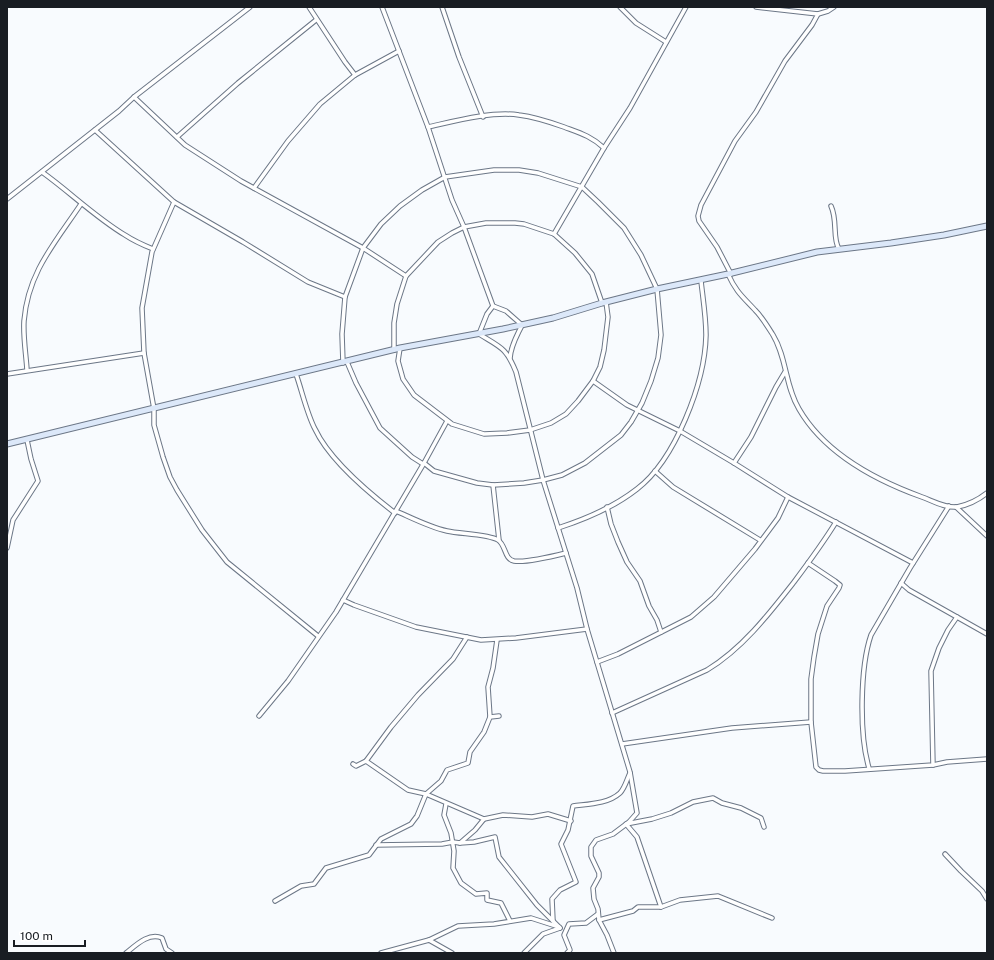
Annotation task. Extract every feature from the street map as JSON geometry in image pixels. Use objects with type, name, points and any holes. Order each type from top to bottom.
[{"type":"street","points":[[7,199],[95,130],[134,97],[250,7]]},
{"type":"street","points":[[309,7],[316,20],[355,75]]},
{"type":"street","points":[[382,7],[428,126],[452,200],[464,227],[493,306],[506,312],[522,325]]},
{"type":"street","points":[[442,7],[459,57],[484,117]]},
{"type":"street","points":[[620,7],[636,23],[666,42]]},
{"type":"street","points":[[554,234],[604,148],[630,108],[686,7]]},
{"type":"street","points":[[756,7],[818,14],[828,11],[834,7]]},
{"type":"street","points":[[818,14],[812,25],[785,61],[756,112],[735,141],[701,205],[698,216],[699,221],[717,247],[730,274],[733,285],[740,296],[756,311],[774,336],[784,361],[785,372],[793,398],[798,408],[808,424],[832,448],[867,473],[881,480],[909,492],[949,506],[956,507],[974,502],[987,493]]},
{"type":"street","points":[[177,137],[238,83],[316,20]]},
{"type":"street","points":[[254,188],[276,155],[308,116],[355,75],[399,51]]},
{"type":"street","points":[[134,97],[192,149],[254,188],[363,248],[406,276]]},
{"type":"street","points":[[428,126],[501,114],[519,115],[542,120],[595,140],[604,148]]},
{"type":"street","points":[[95,130],[174,202],[308,282],[345,297]]},
{"type":"street","points":[[494,170],[519,170],[538,173],[582,187],[624,228],[641,255],[657,290],[661,335],[658,358],[651,381],[638,410],[622,435],[585,463],[562,475],[524,483],[493,485],[477,483],[434,471],[412,457],[380,428],[345,362],[342,334],[345,297],[363,248],[381,224],[400,206],[422,190],[445,177],[494,170]]},
{"type":"street","points":[[42,172],[81,204],[126,236],[152,249]]},
{"type":"street","points":[[174,202],[152,249],[142,308],[144,353],[154,409],[154,425],[163,457],[170,477],[202,530],[227,562],[318,636]]},
{"type":"street","points":[[27,370],[24,322],[27,295],[40,264],[81,204]]},
{"type":"street","points":[[831,206],[835,221],[836,245],[839,249]]},
{"type":"street","points":[[394,350],[394,323],[397,304],[406,276],[438,242],[464,227],[486,223],[515,223],[554,234],[576,253],[592,274],[604,302],[608,317],[604,350],[600,367],[593,381],[578,401],[566,414],[551,423],[530,430],[507,434],[484,434],[465,429],[446,421],[414,395],[403,379],[398,361],[400,348]]},
{"type":"street","points":[[7,444],[400,348],[478,334],[553,318],[604,302],[730,274],[817,252],[937,236],[987,226]]},
{"type":"street","points":[[558,528],[575,523],[621,500],[638,488],[655,471],[666,457],[680,431],[695,392],[704,358],[706,322],[700,281]]},
{"type":"street","points":[[478,334],[487,314],[493,306]]},
{"type":"street","points":[[510,358],[513,342],[522,325]]},
{"type":"street","points":[[478,334],[503,348],[510,358],[523,398],[543,480],[630,772],[637,813],[634,818],[613,834],[596,840],[591,847],[591,856],[599,873],[599,877],[593,888],[594,899],[599,920],[614,953]]},
{"type":"street","points":[[7,374],[144,353]]},
{"type":"street","points":[[734,463],[751,436],[785,372]]},
{"type":"street","points":[[296,374],[315,429],[328,450],[369,492],[395,512],[424,523],[447,531],[499,540]]},
{"type":"street","points":[[593,381],[627,405],[680,431],[788,497],[913,563]]},
{"type":"street","points":[[259,716],[288,681],[318,636],[327,626],[423,464],[446,421]]},
{"type":"street","points":[[7,548],[13,520],[38,481],[27,440]]},
{"type":"street","points":[[655,471],[673,487],[760,540]]},
{"type":"street","points":[[493,485],[499,540],[508,558],[513,561],[519,561],[566,553]]},
{"type":"street","points":[[597,662],[618,654],[691,617],[714,597],[742,564],[778,518],[788,497]]},
{"type":"street","points":[[869,768],[866,757],[862,714],[864,676],[869,641],[901,583],[949,506]]},
{"type":"street","points":[[607,507],[611,524],[621,549],[627,562],[640,581],[661,632]]},
{"type":"street","points":[[956,507],[987,536]]},
{"type":"street","points":[[612,713],[718,664],[770,613],[821,546],[836,522]]},
{"type":"street","points":[[808,563],[840,585],[827,606],[818,634],[814,656],[811,680],[811,722],[816,767],[819,770],[845,771],[869,768],[933,765],[947,762],[987,759]]},
{"type":"street","points":[[901,583],[909,590],[987,634]]},
{"type":"street","points":[[343,600],[416,627],[481,640],[497,640],[587,629]]},
{"type":"street","points":[[933,765],[931,671],[939,648],[948,630],[957,617]]},
{"type":"street","points":[[353,764],[356,766],[366,761],[391,727],[418,695],[453,660],[468,637]]},
{"type":"street","points":[[275,901],[301,886],[314,884],[326,868],[369,855],[381,840],[411,824],[417,816],[426,794],[440,781],[447,770],[468,763],[470,752],[484,732],[490,717],[488,686],[493,668],[497,640]]},
{"type":"street","points":[[490,717],[499,716]]},
{"type":"street","points":[[622,744],[732,728],[811,722]]},
{"type":"street","points":[[366,761],[408,790],[426,794],[446,804],[484,819],[503,815],[532,817],[548,814],[571,821]]},
{"type":"street","points":[[553,921],[552,899],[560,890],[576,882],[561,844],[568,830],[574,806],[605,802],[620,794],[630,772]]},
{"type":"street","points":[[626,824],[652,819],[671,813],[693,802],[713,798],[722,803],[741,808],[762,818],[764,827]]},
{"type":"street","points":[[446,804],[444,815],[453,842],[453,868],[461,883],[476,894],[487,893],[487,900],[501,902],[510,921]]},
{"type":"street","points":[[460,843],[471,834],[484,819]]},
{"type":"street","points":[[626,824],[637,837],[661,907]]},
{"type":"street","points":[[376,845],[460,843],[474,842],[495,837],[499,857],[538,905],[560,928]]},
{"type":"street","points":[[945,854],[982,891],[987,899]]},
{"type":"street","points":[[599,920],[632,911],[638,907],[661,907],[680,900],[718,896],[772,918]]},
{"type":"street","points":[[567,953],[570,950],[564,935],[569,924],[586,923],[598,914]]},
{"type":"street","points":[[380,953],[430,940],[458,926],[494,924],[531,918],[560,928]]},
{"type":"street","points":[[524,953],[543,934],[560,928]]},
{"type":"street","points":[[126,953],[145,939],[155,936],[162,938],[166,949],[172,953]]},
{"type":"street","points":[[430,940],[452,953]]}]
